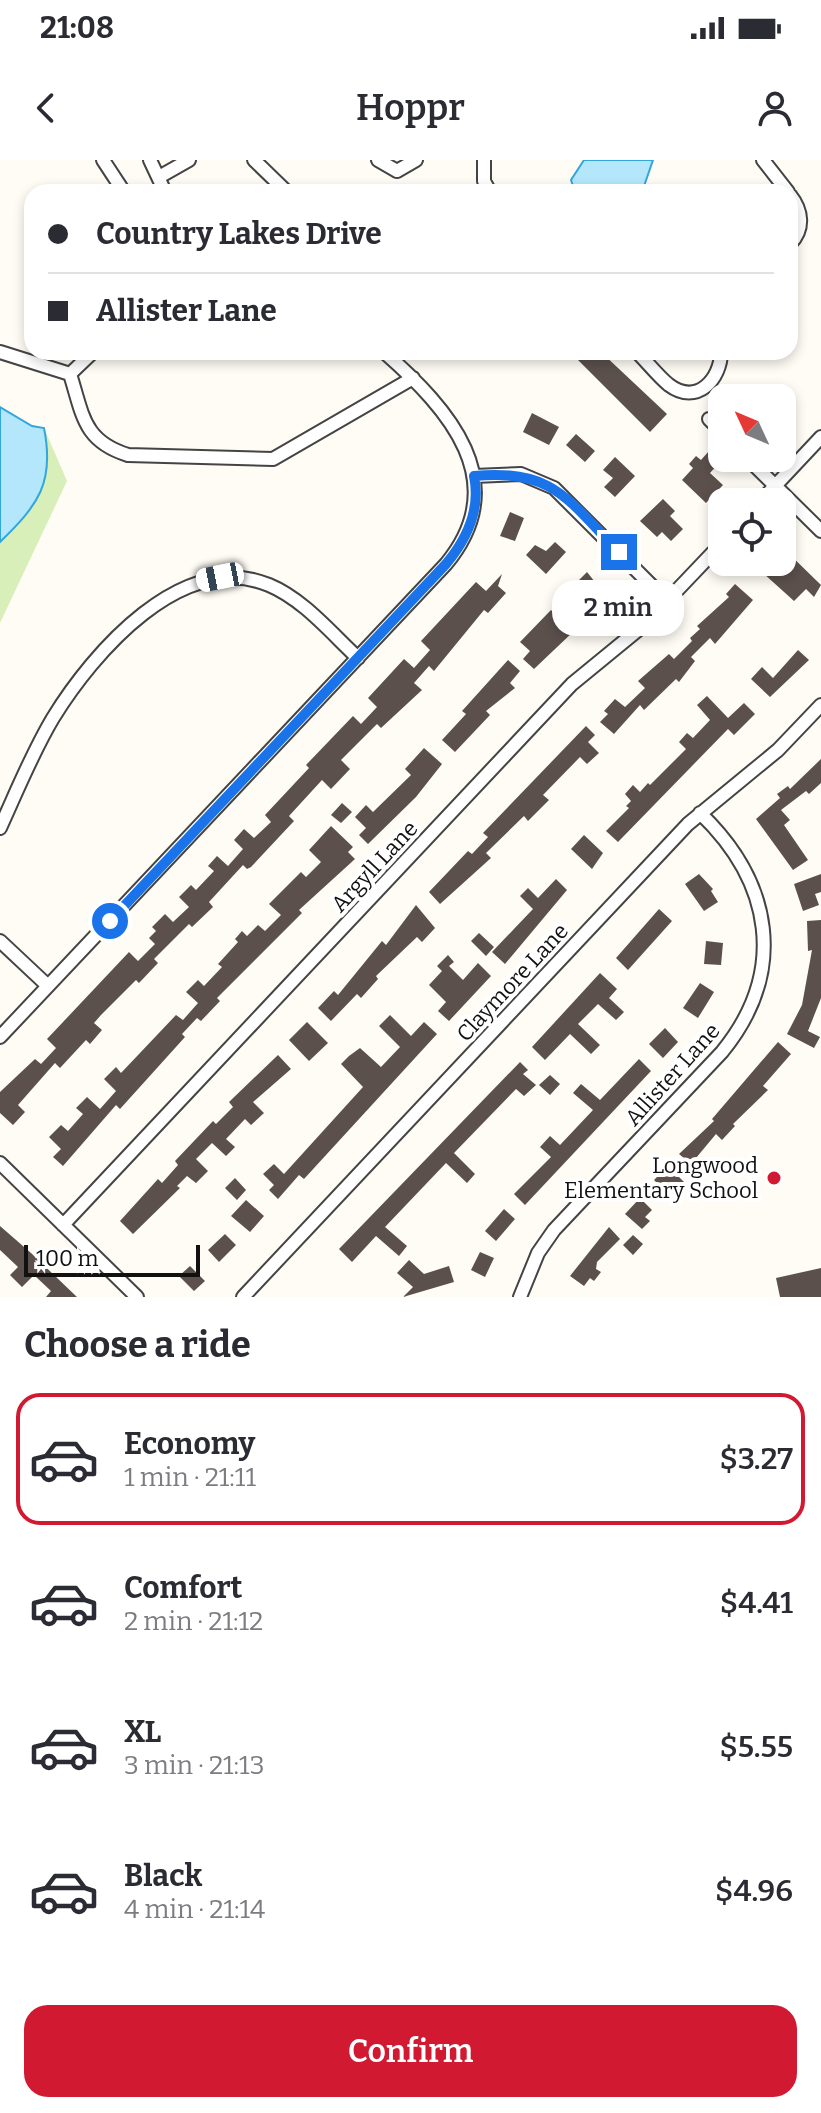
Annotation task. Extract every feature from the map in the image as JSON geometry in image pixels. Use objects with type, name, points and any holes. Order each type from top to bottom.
[{"type":"street","points":[[103,160],[119,184]]},
{"type":"street","points":[[150,160],[162,184]]},
{"type":"street","points":[[159,177],[189,160]]},
{"type":"street","points":[[254,160],[279,184]]},
{"type":"street","points":[[378,160],[397,171],[416,160]]},
{"type":"street","points":[[484,160],[486,184]]},
{"type":"street","points":[[763,160],[782,184]]},
{"type":"street","points":[[798,208],[801,223],[798,229]]},
{"type":"street","points":[[0,352],[24,360]]},
{"type":"street","points":[[25,360],[70,374]]},
{"type":"street","points":[[70,374],[85,360]]},
{"type":"street","points":[[0,1037],[460,547],[474,513],[474,476],[456,430],[413,378],[393,360]]},
{"type":"street","points":[[645,360],[669,385],[683,391],[701,390],[714,381],[720,360]]},
{"type":"street","points":[[70,374],[84,420],[91,434],[105,448],[128,455],[249,460],[273,459],[413,378]]},
{"type":"street","points":[[775,486],[821,437]]},
{"type":"street","points":[[761,472],[821,531]]},
{"type":"street","points":[[474,476],[521,474],[554,488],[667,601]]},
{"type":"street","name":"Argyll Lane","points":[[63,1225],[558,699],[667,601],[708,558]]},
{"type":"street","points":[[0,828],[51,721],[82,675],[125,630],[192,584],[220,577],[267,584],[296,601],[358,658]]},
{"type":"street","name":"Claymore Lane","points":[[243,1297],[700,813],[778,750],[821,705]]},
{"type":"street","name":"Allister Lane","points":[[520,1297],[545,1242],[722,1052],[742,1026],[755,994],[764,954],[759,903],[738,855],[700,813]]},
{"type":"street","points":[[0,941],[48,986]]},
{"type":"street","points":[[0,1163],[137,1297]]},
{"type":"green space","points":[[0,407],[32,426],[44,428],[67,481],[0,623]]},
{"type":"water","points":[[584,160],[653,160],[645,184],[572,184],[571,180]]},
{"type":"water","points":[[0,407],[32,426],[44,428],[47,464],[45,478],[34,504],[0,542]]},
{"type":"building","points":[[578,360],[610,360],[667,414],[650,432]]},
{"type":"building","points":[[532,413],[559,427],[549,445],[523,432]]},
{"type":"building","points":[[576,434],[595,451],[585,462],[566,445]]},
{"type":"building","points":[[708,452],[708,472],[723,485],[708,488],[706,503],[682,480],[693,468],[689,464],[696,456],[701,460]]},
{"type":"building","points":[[615,457],[635,476],[615,497],[604,487],[613,478],[603,470]]},
{"type":"building","points":[[663,499],[675,511],[670,516],[683,529],[671,541],[662,532],[657,537],[640,521]]},
{"type":"building","points":[[510,512],[524,518],[515,541],[500,536]]},
{"type":"building","points":[[555,542],[566,552],[546,574],[526,555],[535,545],[546,551]]},
{"type":"building","points":[[796,561],[821,585],[814,597],[806,589],[794,601],[766,576],[796,576]]},
{"type":"building","points":[[587,572],[610,601],[598,614],[589,605],[569,626],[574,631],[534,669],[523,659],[530,651],[520,642],[551,610],[556,615],[583,592],[575,584]]},
{"type":"building","points":[[502,574],[498,586],[506,593],[488,613],[484,610],[434,671],[429,666],[414,683],[422,690],[381,728],[377,724],[341,760],[350,769],[331,789],[322,780],[289,816],[294,821],[251,867],[247,869],[243,865],[209,902],[213,907],[192,927],[189,924],[154,959],[158,963],[139,983],[136,980],[101,1015],[94,1023],[102,1030],[90,1044],[86,1040],[60,1068],[55,1063],[18,1105],[25,1112],[13,1125],[0,1113],[0,1092],[35,1059],[41,1064],[56,1048],[47,1039],[129,952],[138,961],[155,944],[149,938],[156,931],[152,927],[165,914],[173,922],[189,907],[179,897],[191,885],[196,890],[214,871],[208,866],[217,856],[228,866],[243,849],[234,840],[244,829],[254,838],[271,822],[265,815],[309,768],[306,765],[353,716],[361,724],[377,707],[368,698],[404,659],[414,668],[430,650],[421,641],[476,582],[486,591]]},
{"type":"building","points":[[735,584],[753,600],[715,644],[710,638],[691,657],[695,661],[679,682],[676,679],[644,710],[640,705],[614,734],[600,722],[608,714],[604,711],[615,699],[625,707],[645,688],[638,681],[669,654],[674,659],[692,641],[690,638],[700,629],[697,626],[729,597],[726,594]]},
{"type":"building","points":[[798,650],[809,660],[770,697],[751,679],[762,667],[773,678]]},
{"type":"building","points":[[508,660],[520,671],[510,683],[515,688],[486,711],[490,715],[455,752],[442,740],[466,714],[462,711]]},
{"type":"building","points":[[707,696],[728,718],[744,703],[755,714],[734,735],[728,729],[618,842],[606,831],[629,808],[626,806],[631,801],[625,794],[633,785],[640,792],[648,783],[650,785],[686,749],[679,742],[687,733],[693,738],[710,720],[697,705]]},
{"type":"building","points":[[586,726],[595,735],[588,742],[599,753],[587,764],[580,757],[543,795],[549,800],[528,821],[524,816],[486,853],[491,858],[440,904],[429,892],[468,851],[472,854],[488,837],[483,833]]},
{"type":"building","points":[[424,748],[442,764],[416,797],[368,844],[359,835],[366,828],[355,817],[366,805],[373,812],[411,775],[405,769]]},
{"type":"building","points":[[821,759],[821,783],[809,794],[806,791],[781,810],[790,820],[784,825],[808,860],[793,870],[756,819],[780,798],[777,794],[788,786],[790,789]]},
{"type":"building","points":[[342,803],[352,812],[341,823],[331,815]]},
{"type":"building","points":[[331,826],[353,847],[348,852],[355,859],[299,910],[302,913],[217,998],[220,1001],[201,1021],[197,1018],[182,1034],[185,1037],[120,1109],[116,1105],[63,1166],[53,1157],[61,1149],[49,1137],[61,1125],[68,1131],[83,1114],[76,1108],[87,1097],[100,1109],[116,1091],[104,1079],[116,1067],[121,1073],[176,1015],[183,1020],[198,1003],[186,992],[198,980],[204,986],[222,967],[218,964],[238,942],[235,939],[242,931],[247,936],[258,925],[265,931],[281,915],[269,904],[301,872],[306,877],[321,862],[309,850]]},
{"type":"building","points":[[584,835],[603,853],[592,869],[571,849]]},
{"type":"building","points":[[699,874],[713,889],[711,891],[718,902],[704,911],[685,884]]},
{"type":"building","points":[[821,874],[821,892],[815,894],[819,905],[803,911],[794,884]]},
{"type":"building","points":[[556,879],[567,890],[505,964],[492,952],[533,909],[520,896],[528,888],[538,898]]},
{"type":"building","points":[[416,905],[435,928],[422,942],[417,937],[376,976],[378,979],[361,998],[357,994],[331,1021],[318,1008],[334,991],[338,995],[382,941],[386,945]]},
{"type":"building","points":[[659,909],[672,921],[628,970],[616,958]]},
{"type":"building","points":[[821,920],[821,998],[808,1031],[820,1037],[814,1048],[787,1034],[802,1005],[812,950],[808,951],[807,921]]},
{"type":"building","points":[[479,933],[494,947],[486,956],[471,941]]},
{"type":"building","points":[[706,941],[723,943],[721,965],[704,964]]},
{"type":"building","points":[[448,955],[454,962],[449,966],[463,980],[478,963],[491,976],[449,1021],[438,1011],[446,1002],[429,985],[442,971],[437,966]]},
{"type":"building","points":[[600,973],[617,989],[609,998],[624,1012],[616,1020],[598,1004],[578,1024],[600,1045],[591,1054],[570,1034],[545,1060],[532,1047]]},
{"type":"building","points":[[700,983],[714,992],[698,1018],[683,1008]]},
{"type":"building","points":[[390,1015],[411,1036],[424,1022],[437,1034],[304,1179],[299,1175],[278,1199],[269,1190],[274,1185],[263,1174],[274,1164],[284,1174],[363,1087],[341,1064],[349,1056],[360,1048],[381,1067],[400,1047],[379,1026]]},
{"type":"building","points":[[307,1022],[328,1043],[309,1061],[289,1040]]},
{"type":"building","points":[[665,1028],[678,1042],[663,1058],[649,1044]]},
{"type":"building","points":[[778,1042],[791,1054],[763,1086],[768,1090],[733,1124],[735,1126],[722,1140],[716,1134],[691,1164],[679,1154],[714,1121],[712,1119]]},
{"type":"building","points":[[278,1055],[291,1069],[253,1102],[264,1113],[251,1125],[245,1119],[226,1139],[235,1147],[226,1156],[212,1143],[196,1159],[208,1171],[196,1183],[187,1176],[177,1186],[180,1188],[133,1234],[120,1221],[158,1179],[162,1183],[178,1165],[175,1161],[213,1121],[216,1124],[233,1107],[229,1102]]},
{"type":"building","points":[[639,1059],[651,1071],[525,1205],[514,1194],[551,1157],[540,1147],[550,1136],[560,1145],[593,1110],[573,1093],[581,1084],[600,1100]]},
{"type":"building","points":[[520,1062],[528,1070],[523,1074],[536,1085],[524,1096],[516,1089],[454,1153],[475,1174],[467,1183],[446,1163],[385,1227],[407,1246],[399,1256],[376,1236],[352,1262],[339,1249]]},
{"type":"building","points":[[550,1075],[560,1084],[550,1095],[539,1085]]},
{"type":"building","points":[[668,1166],[685,1183],[678,1189],[673,1183],[665,1191],[654,1180]]},
{"type":"building","points":[[235,1178],[246,1190],[237,1200],[225,1188]]},
{"type":"building","points":[[640,1198],[652,1210],[645,1217],[650,1221],[642,1229],[625,1214]]},
{"type":"building","points":[[246,1200],[264,1216],[250,1232],[231,1216]]},
{"type":"building","points":[[504,1209],[515,1219],[496,1241],[485,1231]]},
{"type":"building","points":[[0,1226],[77,1297],[46,1297],[51,1291],[34,1275],[22,1287],[10,1275],[18,1267],[0,1250]]},
{"type":"building","points":[[609,1227],[620,1239],[597,1262],[596,1269],[601,1272],[594,1281],[590,1278],[584,1286],[570,1276]]},
{"type":"building","points":[[225,1234],[236,1245],[219,1262],[208,1250]]},
{"type":"building","points":[[633,1235],[643,1244],[633,1255],[623,1245]]},
{"type":"building","points":[[480,1252],[494,1258],[485,1277],[471,1270]]},
{"type":"building","points":[[409,1260],[424,1274],[449,1266],[454,1282],[403,1297],[413,1287],[397,1273]]},
{"type":"building","points":[[190,1266],[205,1281],[194,1291],[179,1276]]},
{"type":"building","points":[[821,1268],[821,1297],[780,1297],[776,1278]]},
{"type":"place","name":"Longwood Elementary School","points":[[774,1178]]},
{"type":"route","points":[[110,921],[460,547],[472,523],[476,486],[474,476],[521,474],[544,482],[563,496],[619,552]]}]
